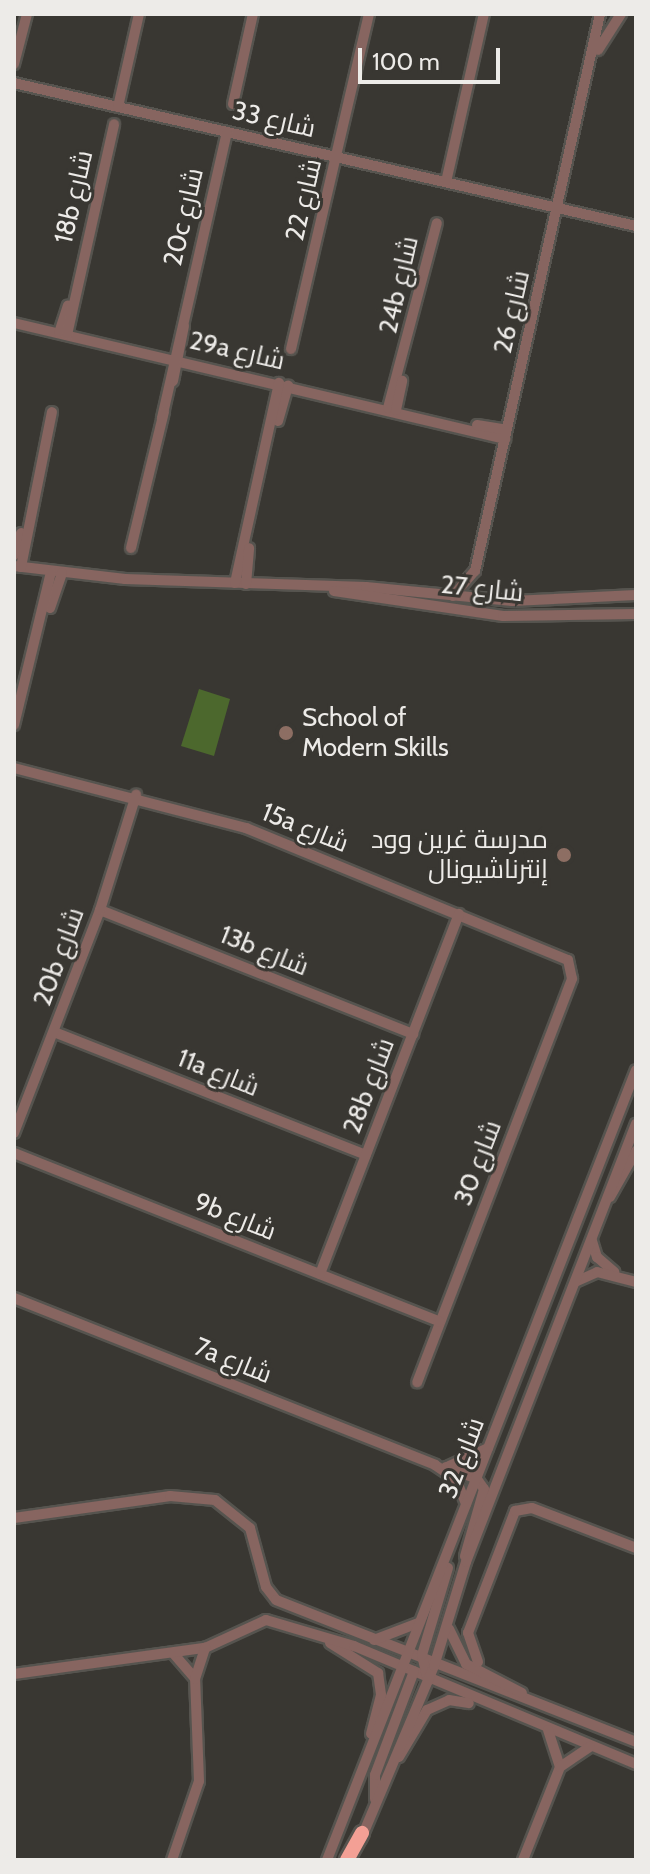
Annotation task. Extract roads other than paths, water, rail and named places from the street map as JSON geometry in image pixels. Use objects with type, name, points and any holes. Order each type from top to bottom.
[{"type":"highway","points":[[347,1860],[362,1833]]},
{"type":"street","points":[[14,64],[27,14]]},
{"type":"street","points":[[118,107],[139,14]]},
{"type":"street","points":[[233,104],[253,14]]},
{"type":"street","name":"شارع 22","points":[[291,349],[369,14]]},
{"type":"street","points":[[446,182],[484,14]]},
{"type":"street","name":"شارع 26","points":[[453,596],[475,571],[592,62],[600,14]]},
{"type":"street","name":"شارع 26","points":[[592,62],[621,14]]},
{"type":"street","name":"شارع 33","points":[[14,83],[636,226]]},
{"type":"street","name":"18b شارع","points":[[63,334],[114,124]]},
{"type":"street","name":"20c شارع","points":[[131,548],[227,132]]},
{"type":"street","name":"24b شارع","points":[[392,409],[437,223]]},
{"type":"street","name":"29a شارع","points":[[14,323],[506,435]]},
{"type":"street","points":[[241,583],[284,384]]},
{"type":"street","points":[[18,566],[52,412]]},
{"type":"street","points":[[14,555],[28,516]]},
{"type":"street","name":"شارع 27","points":[[18,566],[56,572],[491,600],[636,595]]},
{"type":"street","points":[[475,571],[491,600]]},
{"type":"street","points":[[14,725],[19,690],[43,624],[56,572]]},
{"type":"street","name":"شارع 27","points":[[324,589],[486,615],[636,614]]},
{"type":"street","name":"15a شارع","points":[[14,768],[136,795],[246,828],[568,960]]},
{"type":"street","name":"20b شارع","points":[[14,1133],[100,910],[136,795]]},
{"type":"street","name":"13b شارع","points":[[100,910],[413,1034]]},
{"type":"street","name":"28b شارع","points":[[320,1274],[459,914]]},
{"type":"street","name":"شارع 30","points":[[417,1382],[572,979],[568,960]]},
{"type":"street","name":"11a شارع","points":[[54,1032],[366,1155]]},
{"type":"street","name":"شارع 32","points":[[327,1860],[636,1070]]},
{"type":"street","name":"شارع 32","points":[[354,1860],[375,1801],[434,1666],[449,1626],[466,1562],[636,1124]]},
{"type":"street","points":[[606,1201],[623,1183],[636,1151]]},
{"type":"street","name":"9b شارع","points":[[14,1153],[440,1322]]},
{"type":"street","points":[[592,1238],[597,1257],[619,1276]]},
{"type":"street","points":[[574,1283],[591,1273],[619,1276],[636,1282]]},
{"type":"street","name":"7a شارع","points":[[14,1298],[441,1465],[456,1479],[467,1507]]},
{"type":"street","points":[[441,1465],[471,1461],[491,1446]]},
{"type":"street","points":[[441,1465],[477,1479],[484,1493],[466,1540],[466,1562]]},
{"type":"street","points":[[14,1518],[170,1496],[215,1500],[250,1528],[266,1587],[276,1600],[434,1666],[636,1742]]},
{"type":"street","points":[[478,1662],[468,1633],[515,1511],[532,1508],[636,1548]]},
{"type":"street","points":[[428,1681],[421,1660],[451,1547]]},
{"type":"street","points":[[373,1640],[400,1635],[422,1619]]},
{"type":"street","points":[[14,1674],[205,1648],[258,1620],[315,1633],[636,1764]]},
{"type":"street","points":[[449,1626],[466,1664],[537,1704]]},
{"type":"street","points":[[315,1633],[378,1673],[381,1695],[372,1741]]},
{"type":"street","points":[[176,1856],[199,1781],[195,1679],[205,1648]]},
{"type":"street","points":[[173,1653],[195,1679]]},
{"type":"street","points":[[375,1801],[375,1775],[414,1674],[407,1655]]},
{"type":"street","points":[[394,1760],[434,1705],[457,1700],[493,1708]]},
{"type":"street","points":[[523,1860],[560,1767],[558,1746],[546,1729]]},
{"type":"street","points":[[560,1767],[592,1747]]},
{"type":"place","name":"School of Modern Skills","points":[[286,733]]},
{"type":"place","name":"مدرسة غرين وود إنترناشيونال","points":[[564,855]]}]
